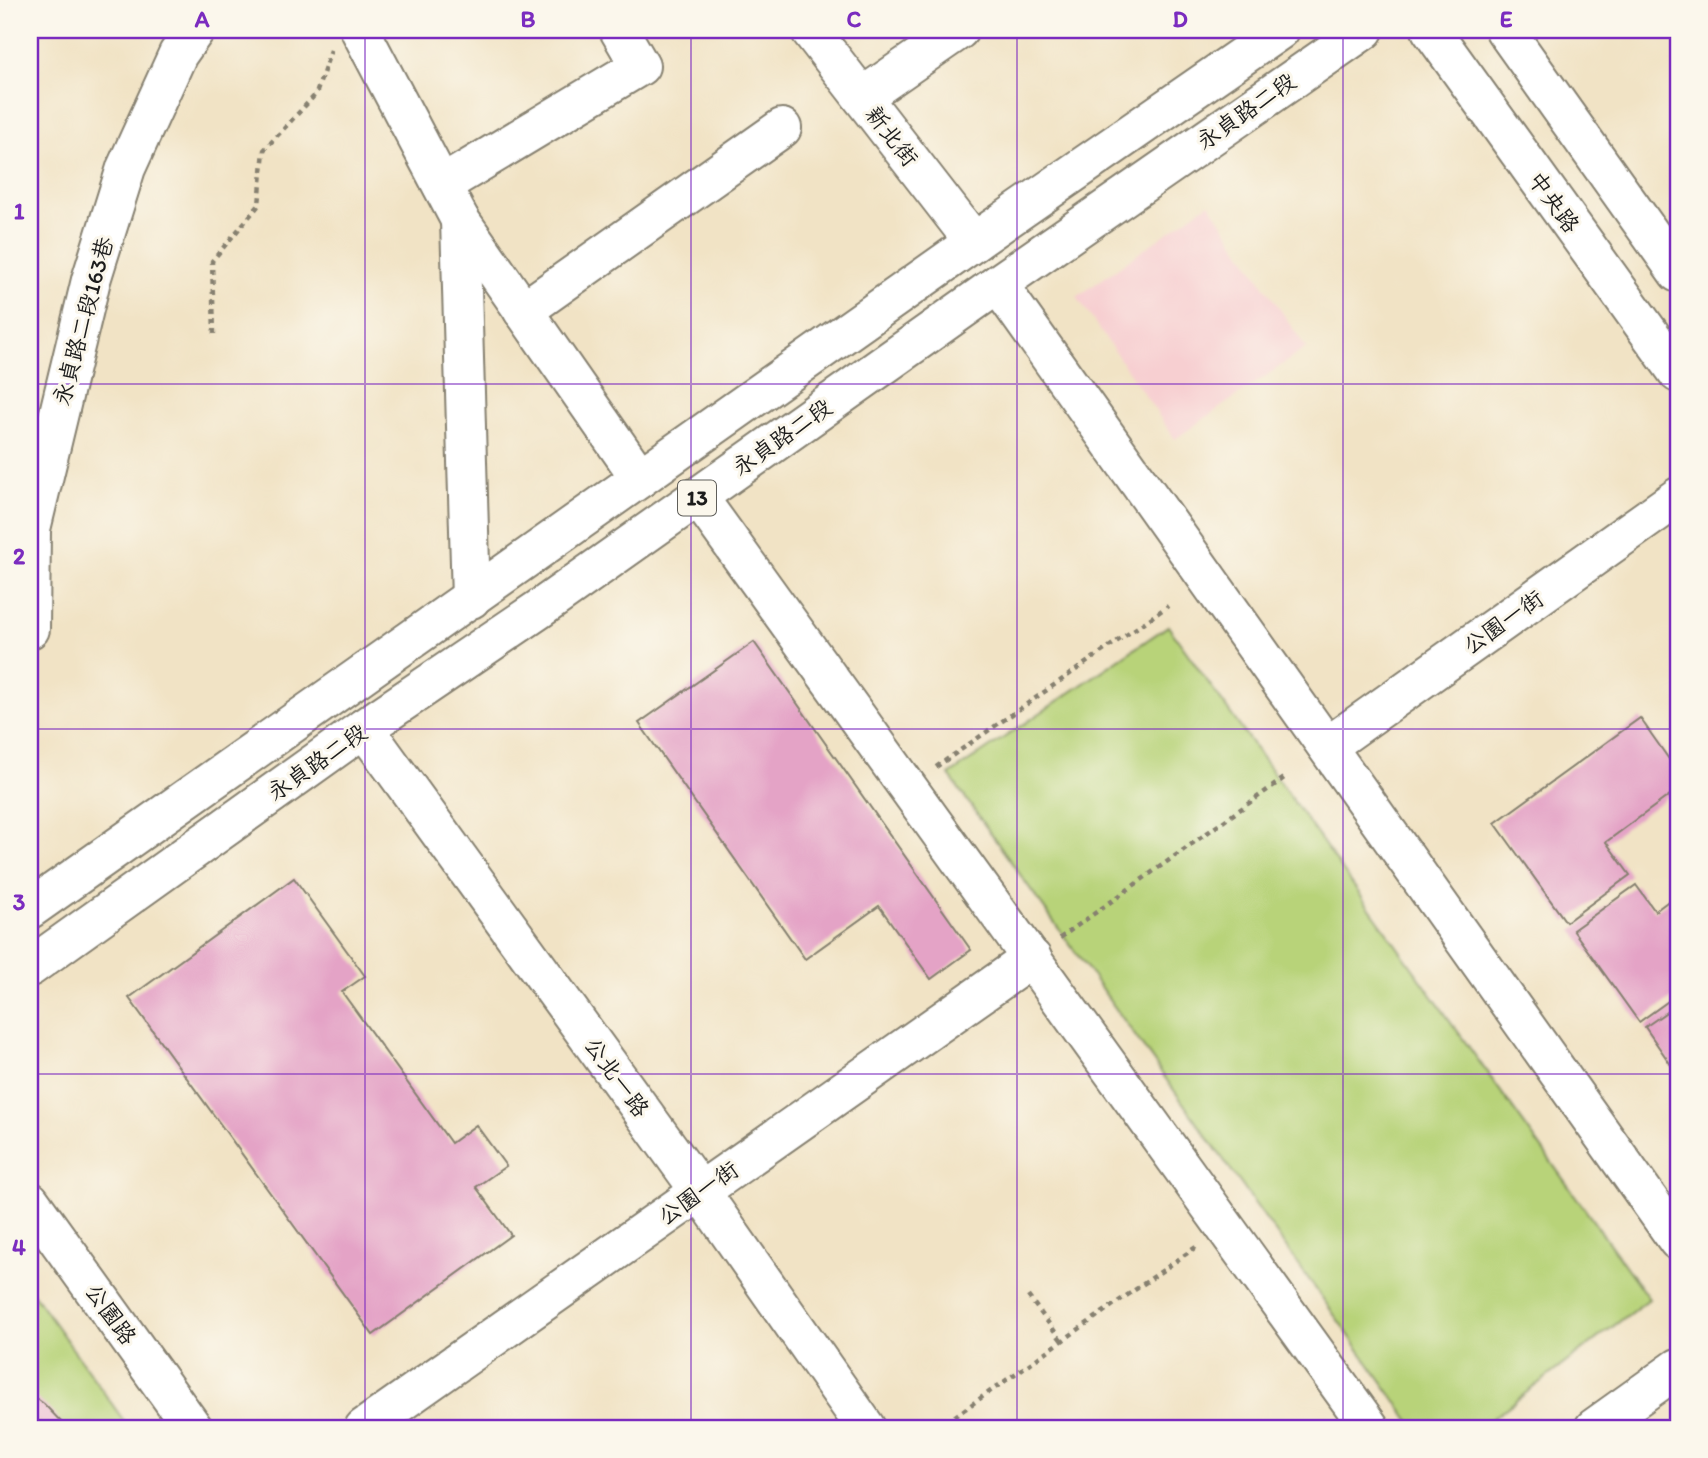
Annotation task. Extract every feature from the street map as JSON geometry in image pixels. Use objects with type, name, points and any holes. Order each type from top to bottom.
[{"type":"street","name":"永貞路二段163巷","points":[[30,629],[30,529],[90,280],[126,168],[178,54],[195,30]]},
{"type":"street","points":[[442,185],[640,66],[619,30]]},
{"type":"street","name":"新北街","points":[[810,30],[974,242]]},
{"type":"street","points":[[862,97],[959,30]]},
{"type":"street","name":"永貞路二段","points":[[30,909],[974,242],[1280,30]]},
{"type":"street","name":"永貞路二段","points":[[30,967],[364,728],[538,610],[998,284],[1364,30]]},
{"type":"street","name":"中央路","points":[[1431,30],[1678,373]]},
{"type":"street","points":[[1505,30],[1678,273]]},
{"type":"street","points":[[346,36],[442,185],[460,220],[640,478]]},
{"type":"street","points":[[523,311],[782,128]]},
{"type":"street","points":[[460,220],[471,599]]},
{"type":"street","points":[[998,284],[1678,1241]]},
{"type":"street","points":[[698,497],[1046,948],[1370,1428]]},
{"type":"street","name":"公園一街","points":[[1328,746],[1678,497]]},
{"type":"street","points":[[511,570],[538,610]]},
{"type":"street","name":"公北一路","points":[[364,728],[700,1192],[866,1428]]},
{"type":"street","points":[[30,900],[30,909]]},
{"type":"street","name":"公園一街","points":[[364,1428],[1046,948]]},
{"type":"street","name":"公園路","points":[[30,1201],[193,1428]]},
{"type":"street","points":[[1594,1428],[1678,1368]]},
{"type":"path","points":[[214,334],[212,261],[259,205],[264,150],[316,94],[346,36]]},
{"type":"path","points":[[932,770],[1168,606]]},
{"type":"path","points":[[1046,948],[1287,776]]},
{"type":"path","points":[[938,1428],[1196,1247]]},
{"type":"path","points":[[1028,1296],[1062,1341]]},
{"type":"shaded area","points":[[1209,203],[1306,348],[1175,439],[1077,297]]},
{"type":"green space","points":[[1168,626],[1649,1299],[1480,1428],[1415,1428],[949,775]]},
{"type":"green space","points":[[30,1289],[129,1428],[30,1428]]},
{"type":"building","points":[[754,642],[971,950],[931,979],[879,906],[805,959],[639,723]]},
{"type":"building","points":[[1640,718],[1678,772],[1678,789],[1606,842],[1630,875],[1566,922],[1495,823]]},
{"type":"building","points":[[294,878],[365,976],[342,992],[451,1143],[476,1125],[506,1166],[476,1187],[511,1235],[373,1335],[129,998]]},
{"type":"building","points":[[1636,885],[1655,911],[1678,894],[1678,994],[1639,1022],[1573,930]]},
{"type":"building","points":[[1678,1004],[1678,1075],[1645,1027]]},
{"type":"building","points":[[30,1394],[44,1404],[67,1428],[30,1428]]}]
